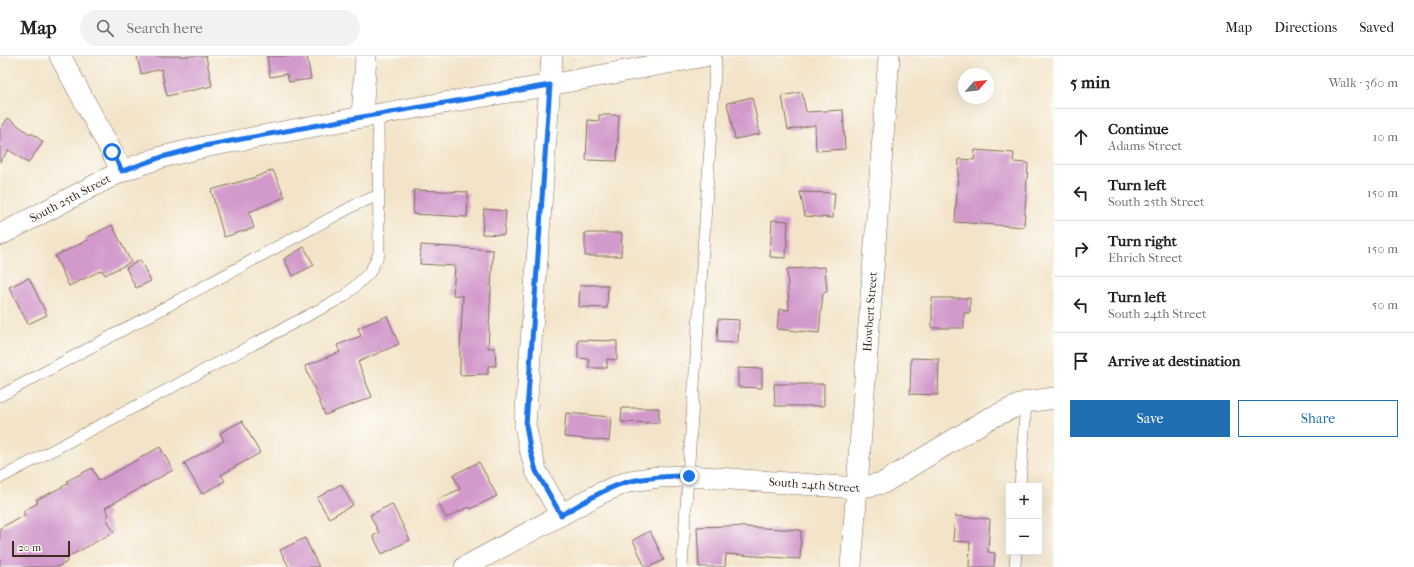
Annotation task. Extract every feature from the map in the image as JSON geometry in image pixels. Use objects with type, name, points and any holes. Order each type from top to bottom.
[{"type":"street","points":[[60,56],[122,171]]},
{"type":"street","points":[[366,56],[370,116]]},
{"type":"street","points":[[552,56],[526,425],[536,471],[561,515]]},
{"type":"street","name":"South 25th Street","points":[[0,235],[122,171],[162,157],[204,146],[705,56]]},
{"type":"street","name":"Howbert Street","points":[[851,567],[889,56]]},
{"type":"street","name":"South 24th Street","points":[[464,567],[603,492],[630,482],[659,477],[689,476],[857,488],[883,483],[988,419],[1026,402],[1054,398]]},
{"type":"lane","points":[[682,567],[716,56]]},
{"type":"lane","points":[[0,478],[345,296],[370,272],[379,254],[378,195],[370,116]]},
{"type":"lane","points":[[0,396],[350,208],[378,195]]},
{"type":"lane","points":[[1020,483],[1026,402]]},
{"type":"lane","points":[[1014,567],[1016,555]]},
{"type":"building","points":[[137,56],[206,56],[212,86],[167,96],[161,69],[141,74]]},
{"type":"building","points":[[267,56],[307,56],[311,79],[289,82],[287,74],[270,77]]},
{"type":"building","points":[[802,92],[806,112],[843,110],[845,149],[816,151],[815,125],[788,130],[782,96]]},
{"type":"building","points":[[752,97],[760,134],[735,139],[727,103]]},
{"type":"building","points":[[599,115],[619,115],[617,161],[586,160],[588,120],[599,121]]},
{"type":"building","points":[[8,118],[31,135],[32,133],[43,142],[28,163],[9,150],[0,162],[0,130]]},
{"type":"building","points":[[975,150],[1014,153],[1013,162],[1028,163],[1024,227],[955,222],[959,159],[974,160]]},
{"type":"building","points":[[273,170],[285,197],[249,212],[254,228],[224,237],[211,190],[253,178]]},
{"type":"building","points":[[414,190],[468,192],[467,217],[413,214]]},
{"type":"building","points":[[800,192],[835,193],[833,218],[805,216]]},
{"type":"building","points":[[484,209],[506,211],[504,235],[482,234]]},
{"type":"building","points":[[772,220],[788,221],[786,258],[770,257]]},
{"type":"building","points":[[112,225],[131,262],[105,275],[102,270],[69,286],[55,256],[88,240],[86,238]]},
{"type":"building","points":[[585,233],[622,233],[621,256],[585,256]]},
{"type":"building","points":[[421,245],[493,250],[488,348],[495,348],[496,366],[488,366],[488,374],[460,375],[463,296],[453,295],[455,266],[420,264]]},
{"type":"building","points":[[304,247],[314,265],[293,276],[284,259]]},
{"type":"building","points":[[140,260],[151,281],[136,288],[126,268]]},
{"type":"building","points":[[825,267],[827,292],[823,293],[819,333],[777,329],[779,309],[789,310],[787,269]]},
{"type":"building","points":[[29,278],[47,315],[28,324],[9,287]]},
{"type":"building","points":[[580,285],[608,285],[607,308],[579,307]]},
{"type":"building","points":[[932,298],[970,298],[970,313],[964,313],[964,328],[932,328]]},
{"type":"building","points":[[387,316],[399,344],[358,362],[372,397],[325,415],[305,366],[340,352],[337,345],[361,336],[358,328]]},
{"type":"building","points":[[718,319],[739,320],[738,343],[717,342]]},
{"type":"building","points":[[578,340],[617,341],[617,360],[607,359],[607,368],[589,368],[589,359],[578,358]]},
{"type":"building","points":[[911,358],[939,359],[938,395],[910,394]]},
{"type":"building","points":[[738,368],[762,369],[762,388],[738,387]]},
{"type":"building","points":[[774,384],[824,384],[824,406],[775,406]]},
{"type":"building","points":[[622,408],[659,408],[659,423],[621,422]]},
{"type":"building","points":[[566,413],[611,417],[609,441],[564,437]]},
{"type":"building","points":[[242,421],[260,453],[221,475],[225,481],[202,494],[184,463],[224,441],[220,433]]},
{"type":"building","points":[[160,447],[173,470],[105,508],[109,515],[106,518],[114,532],[66,558],[67,562],[57,567],[0,567],[0,528],[25,515],[23,511],[38,503],[36,500],[68,484],[67,481],[92,468],[99,481]]},
{"type":"building","points":[[479,462],[497,496],[470,509],[469,507],[446,518],[437,500],[460,489],[453,475]]},
{"type":"building","points":[[341,484],[353,505],[329,518],[317,498]]},
{"type":"building","points":[[392,504],[410,540],[382,554],[373,536],[379,533],[370,515]]},
{"type":"building","points":[[955,516],[990,519],[988,552],[995,553],[994,567],[969,567],[970,542],[953,541]]},
{"type":"building","points":[[726,526],[801,530],[800,559],[726,554],[725,567],[699,567],[697,527]]},
{"type":"building","points":[[650,531],[664,560],[649,567],[645,567],[633,540]]},
{"type":"building","points":[[305,538],[319,567],[289,567],[280,550]]},
{"type":"route","points":[[112,152],[122,171],[162,157],[204,146],[550,85],[526,425],[536,471],[561,515],[603,492],[630,482],[659,477],[689,476]]}]
